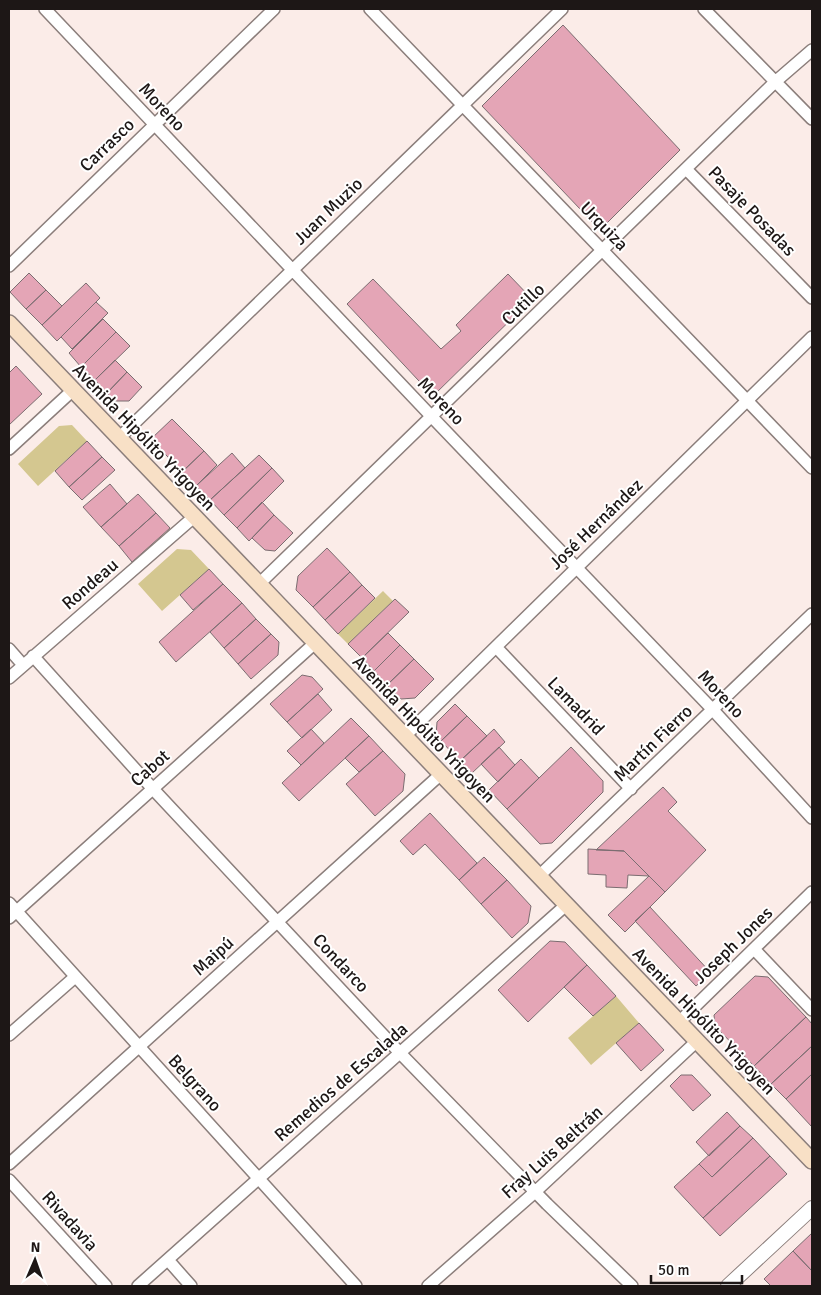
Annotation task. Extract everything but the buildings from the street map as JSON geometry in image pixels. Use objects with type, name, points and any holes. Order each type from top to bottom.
[{"type":"main road","name":"Avenida Hipólito Yrigoyen","points":[[9,323],[812,1161]]},
{"type":"street","name":"Moreno","points":[[45,9],[713,710],[812,818]]},
{"type":"street","name":"Carrasco","points":[[9,266],[274,9]]},
{"type":"street","name":"Urquiza","points":[[370,9],[812,468]]},
{"type":"street","name":"Juan Muzio","points":[[119,438],[562,9]]},
{"type":"street","points":[[704,9],[812,120]]},
{"type":"street","name":"Cutillo","points":[[260,584],[776,82],[812,50]]},
{"type":"street","name":"Pasaje Posadas","points":[[687,170],[812,298]]},
{"type":"street","name":"José Hernández","points":[[405,736],[812,337]]},
{"type":"street","points":[[9,448],[73,390]]},
{"type":"street","name":"Rondeau","points":[[9,678],[195,516]]},
{"type":"street","name":"Martín Fierro","points":[[539,876],[812,614]]},
{"type":"street","name":"Cabot","points":[[11,911],[153,789],[315,642]]},
{"type":"street","name":"Lamadrid","points":[[496,647],[631,789]]},
{"type":"street","points":[[9,649],[23,665]]},
{"type":"street","name":"Condarco","points":[[33,656],[153,789],[400,1053],[536,1192],[632,1286]]},
{"type":"street","name":"Maipú","points":[[9,1164],[441,774]]},
{"type":"street","name":"Joseph Jones","points":[[679,1022],[812,892]]},
{"type":"street","name":"Remedios de Escalada","points":[[138,1286],[566,905]]},
{"type":"street","name":"Belgrano","points":[[11,911],[75,978],[356,1286]]},
{"type":"street","points":[[754,948],[812,1010]]},
{"type":"street","points":[[9,1035],[75,978]]},
{"type":"street","name":"Fray Luis Beltrán","points":[[428,1286],[536,1192],[698,1041]]},
{"type":"street","name":"Rivadavia","points":[[9,1180],[106,1286]]},
{"type":"street","points":[[728,1286],[812,1208]]},
{"type":"street","points":[[168,1260],[191,1286]]},
{"type":"shaded area","points":[[72,425],[87,441],[38,486],[18,464],[59,426]]},
{"type":"shaded area","points":[[177,549],[191,550],[209,569],[162,611],[138,584]]},
{"type":"shaded area","points":[[383,591],[393,601],[348,644],[338,634]]},
{"type":"shaded area","points":[[616,996],[639,1023],[591,1065],[568,1038]]}]
